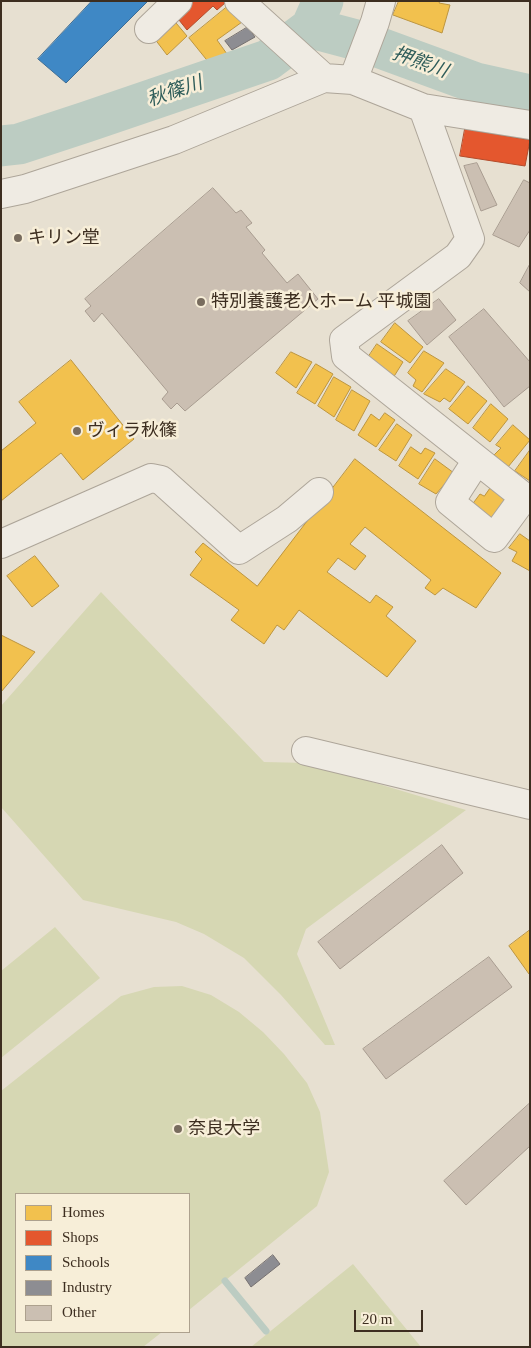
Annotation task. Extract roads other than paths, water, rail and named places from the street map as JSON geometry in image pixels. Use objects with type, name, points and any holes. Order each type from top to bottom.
[{"type":"street","points":[[149,29],[178,1]]},
{"type":"street","points":[[239,1],[324,78]]},
{"type":"street","points":[[357,71],[378,12]]},
{"type":"street","points":[[1,194],[25,189],[174,140],[324,78],[357,71],[423,108],[530,124]]},
{"type":"street","points":[[423,108],[470,239],[458,256],[344,340],[346,356],[477,460]]},
{"type":"street","points":[[1,544],[151,478],[161,480],[239,550],[287,520],[319,492]]},
{"type":"street","points":[[306,751],[530,805]]},
{"type":"waterway","name":"秋篠川","points":[[1,146],[19,144],[268,60],[311,28],[323,1]]},
{"type":"waterway","name":"押熊川","points":[[311,28],[364,42],[476,83],[530,95]]},
{"type":"waterway","points":[[225,1281],[266,1331]]},
{"type":"place","name":"キリン堂","points":[[18,238]]},
{"type":"place","name":"特別養護老人ホーム 平城園","points":[[201,302]]},
{"type":"place","name":"ヴィラ秋篠","points":[[77,431]]},
{"type":"place","name":"奈良大学","points":[[178,1129]]}]
